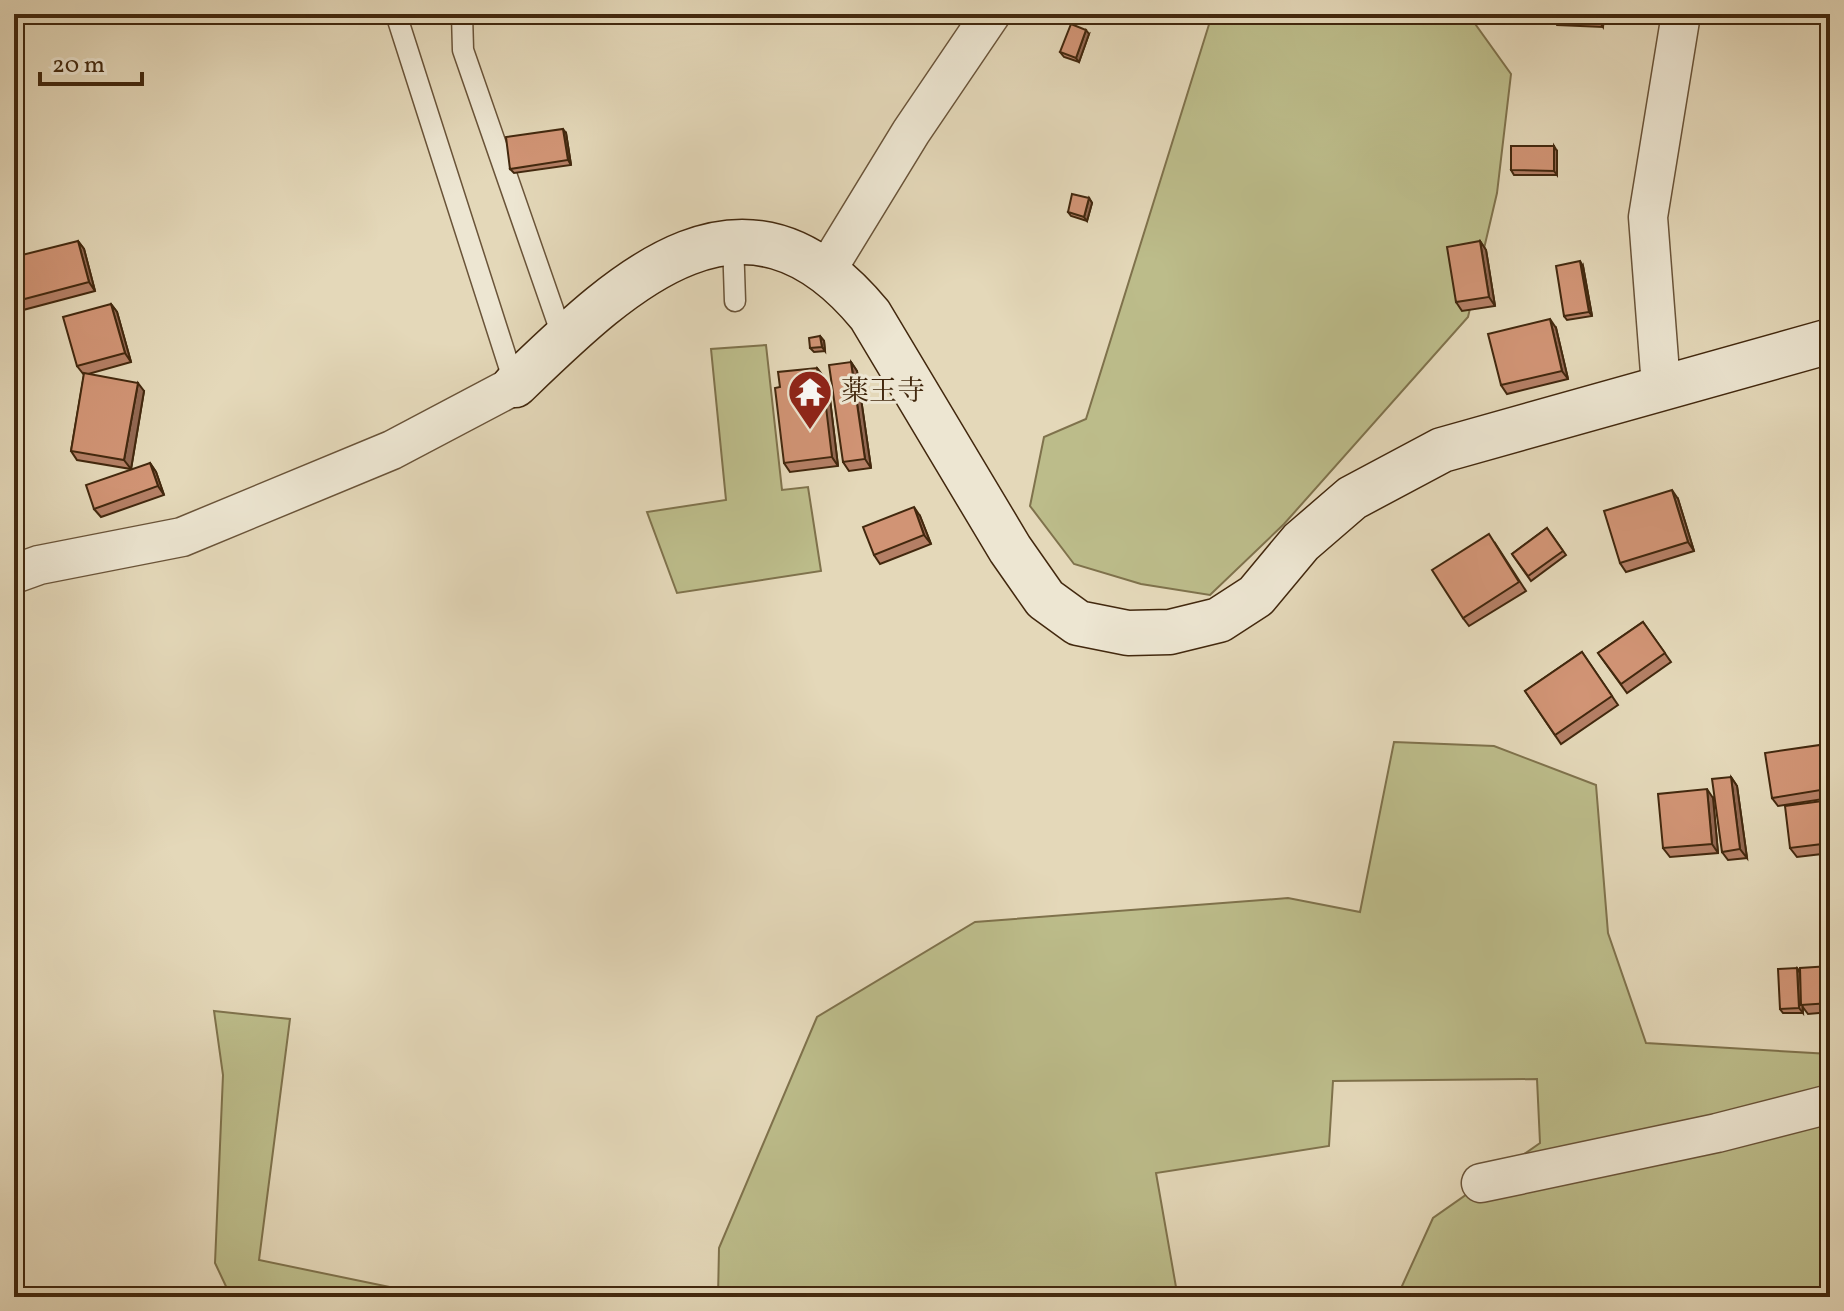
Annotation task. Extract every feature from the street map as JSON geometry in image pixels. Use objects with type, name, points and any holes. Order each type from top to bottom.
[{"type":"street","points":[[826,271],[918,120],[991,14]]},
{"type":"street","points":[[1661,386],[1648,217],[1681,14]]},
{"type":"street","points":[[14,574],[39,565],[182,537],[392,450],[515,385],[563,338],[641,276],[687,250],[733,241],[783,248],[826,271],[850,291],[870,315],[1010,549],[1045,599],[1078,623],[1128,633],[1170,632],[1219,620],[1256,596],[1301,542],[1352,498],[1442,450],[1830,341]]},
{"type":"street","points":[[1481,1183],[1717,1133],[1830,1104]]},
{"type":"lane","points":[[396,14],[515,385]]},
{"type":"lane","points":[[462,14],[463,50],[563,338]]},
{"type":"lane","points":[[733,241],[735,301]]},
{"type":"green space","points":[[1216,14],[1342,14],[1351,24],[1394,14],[1468,14],[1511,74],[1497,193],[1468,317],[1284,524],[1210,595],[1141,584],[1074,564],[1030,506],[1044,437],[1086,419],[1211,18]]},
{"type":"green space","points":[[766,345],[782,490],[808,487],[821,571],[677,593],[647,512],[726,500],[711,349]]},
{"type":"green space","points":[[1394,742],[1494,746],[1596,785],[1608,933],[1646,1043],[1830,1054],[1830,1297],[1397,1297],[1433,1218],[1540,1143],[1537,1079],[1333,1081],[1329,1146],[1156,1173],[1176,1287],[1170,1297],[718,1297],[719,1248],[817,1017],[975,922],[1288,898],[1360,912]]},
{"type":"green space","points":[[214,1011],[290,1019],[259,1260],[438,1297],[231,1297],[215,1263],[223,1075]]},
{"type":"building","points":[[1597,14],[1597,18],[1551,16]]},
{"type":"building","points":[[1071,24],[1086,30],[1076,58],[1060,52]]},
{"type":"building","points":[[563,129],[568,160],[510,169],[506,137]]},
{"type":"building","points":[[1511,146],[1554,146],[1554,171],[1511,170]]},
{"type":"building","points":[[1072,194],[1089,198],[1084,217],[1068,212]]},
{"type":"building","points":[[1828,212],[1830,241],[1826,241]]},
{"type":"building","points":[[78,241],[89,282],[17,301],[14,257]]},
{"type":"building","points":[[1480,241],[1489,297],[1456,302],[1447,247]]},
{"type":"building","points":[[1580,261],[1589,312],[1564,316],[1556,266]]},
{"type":"building","points":[[111,304],[125,353],[77,366],[63,317]]},
{"type":"building","points":[[1550,319],[1562,371],[1501,385],[1488,334]]},
{"type":"building","points":[[820,336],[822,347],[810,348],[809,338]]},
{"type":"building","points":[[851,362],[865,459],[843,462],[829,365]]},
{"type":"building","name":"薬王寺","points":[[817,368],[819,383],[823,382],[832,457],[784,463],[775,388],[780,387],[778,372]]},
{"type":"building","points":[[84,373],[138,383],[124,460],[71,451]]},
{"type":"building","points":[[150,463],[158,486],[94,509],[86,485]]},
{"type":"building","points":[[1672,490],[1688,542],[1620,563],[1604,511]]},
{"type":"building","points":[[914,507],[924,535],[874,555],[863,527]]},
{"type":"building","points":[[1547,528],[1563,551],[1528,576],[1512,554]]},
{"type":"building","points":[[1489,534],[1519,582],[1463,618],[1432,570]]},
{"type":"building","points":[[1643,622],[1665,653],[1621,684],[1598,653]]},
{"type":"building","points":[[1582,652],[1612,696],[1555,735],[1525,691]]},
{"type":"building","points":[[1820,745],[1827,789],[1772,798],[1765,753]]},
{"type":"building","points":[[1731,777],[1740,849],[1722,852],[1712,779]]},
{"type":"building","points":[[1707,789],[1712,844],[1663,848],[1658,794]]},
{"type":"building","points":[[1830,800],[1830,843],[1790,848],[1785,806]]},
{"type":"building","points":[[1830,966],[1830,1003],[1801,1005],[1800,968]]},
{"type":"building","points":[[1797,968],[1799,1008],[1780,1009],[1778,969]]},
{"type":"place","name":"薬王寺","points":[[810,431]]}]
